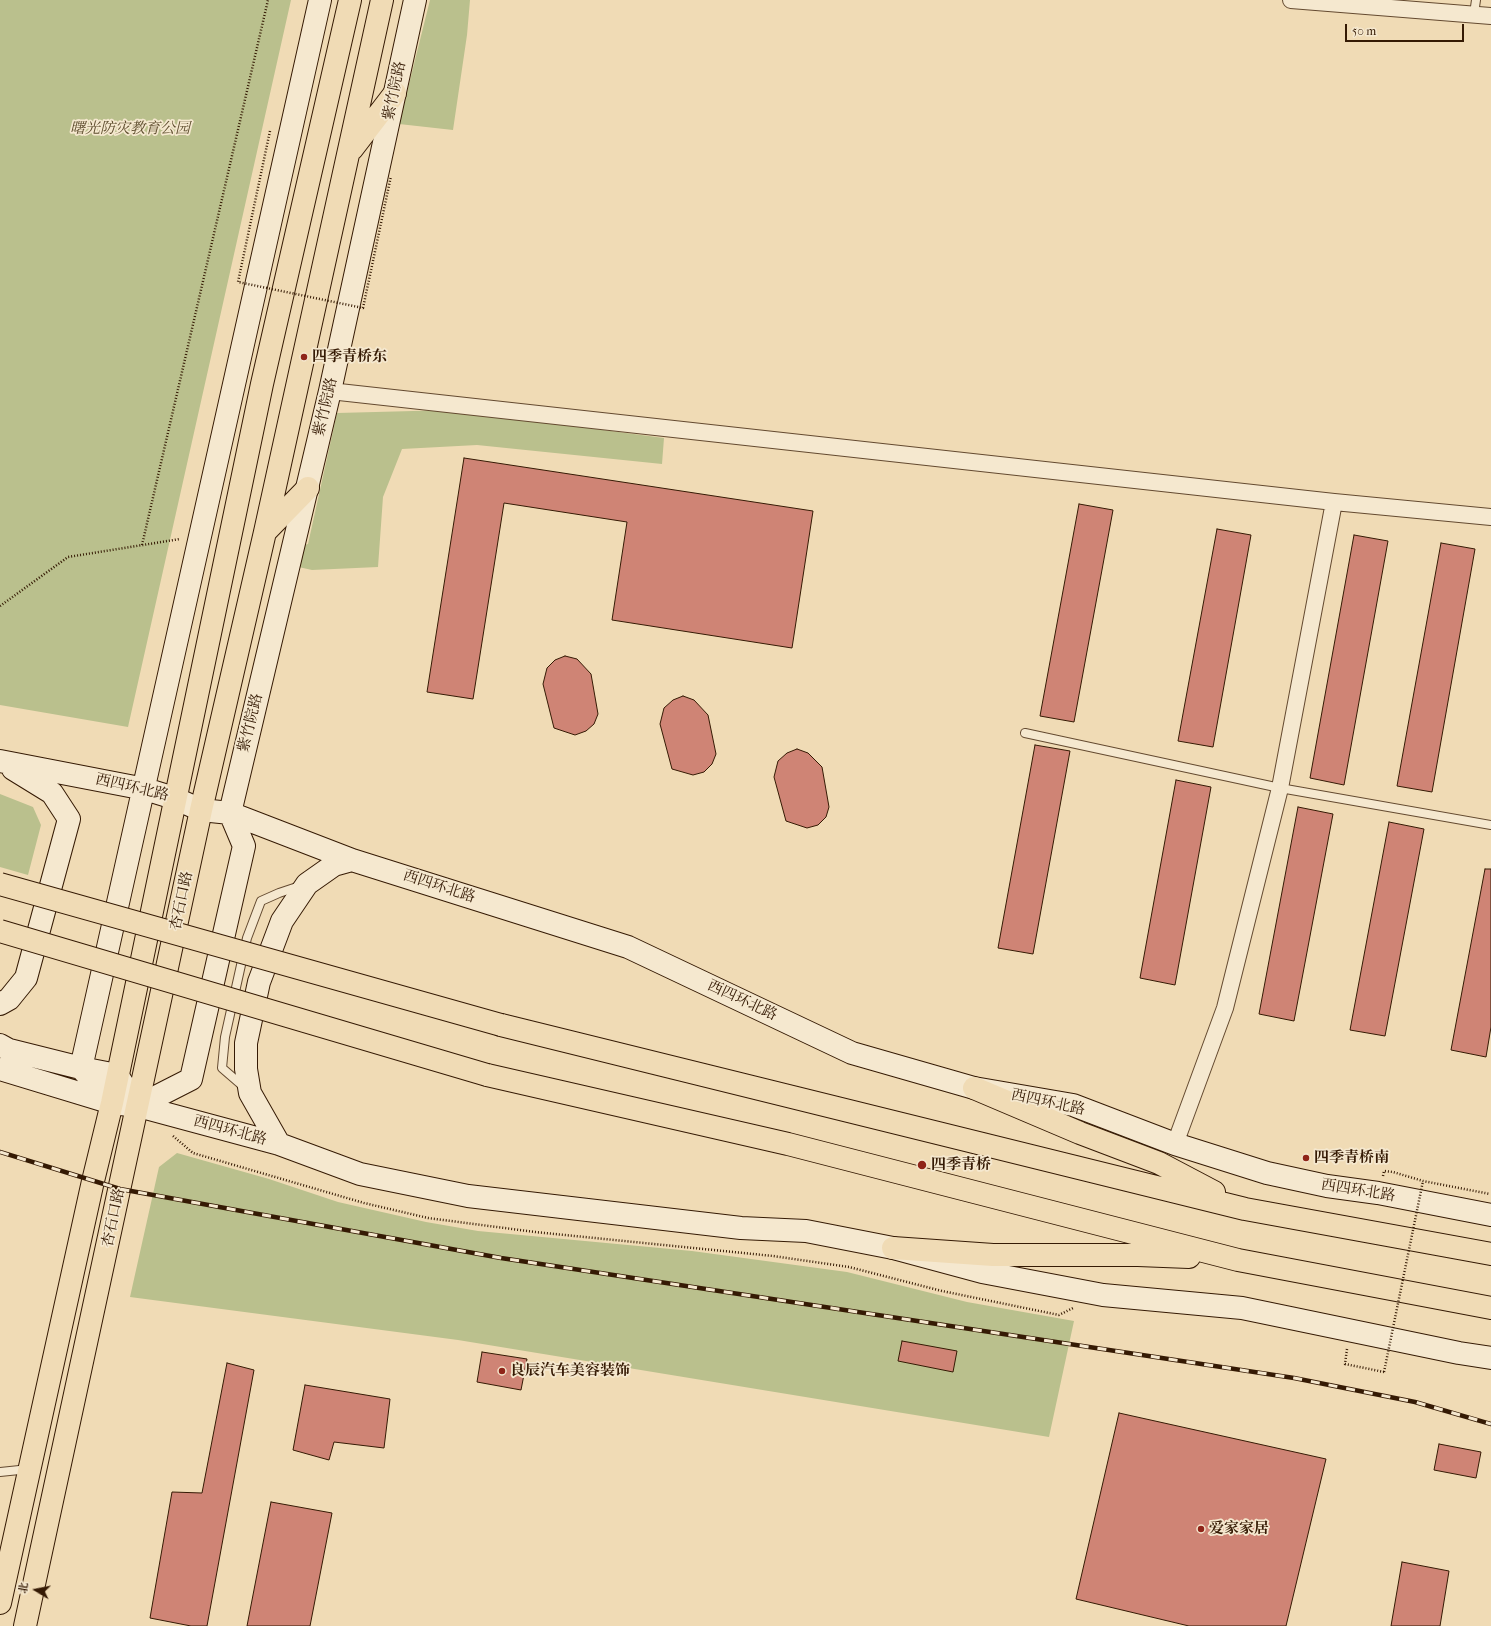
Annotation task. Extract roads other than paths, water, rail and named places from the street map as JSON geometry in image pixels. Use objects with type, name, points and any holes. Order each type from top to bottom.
[{"type":"main road","points":[[174,798],[262,384],[350,0]]},
{"type":"main road","name":"紫竹院路","points":[[201,810],[265,532],[382,0]]},
{"type":"main road","points":[[348,154],[395,93]]},
{"type":"main road","points":[[265,532],[308,488]]},
{"type":"main road","name":"杏石口路","points":[[0,1603],[4,1569],[30,1469],[93,1181],[112,1103],[174,798]]},
{"type":"main road","name":"杏石口路","points":[[25,1626],[201,810]]},
{"type":"main road","points":[[0,884],[501,1025],[1245,1209],[1491,1254]]},
{"type":"main road","points":[[0,931],[487,1075],[788,1144],[1238,1260],[1491,1308]]},
{"type":"main road","points":[[974,1088],[1080,1133],[1159,1163],[1245,1209]]},
{"type":"main road","points":[[893,1248],[993,1255],[1138,1254],[1238,1260]]},
{"type":"street","points":[[81,1068],[135,824],[145,790],[320,0]]},
{"type":"street","name":"紫竹院路","points":[[230,813],[308,488],[415,0]]},
{"type":"street","points":[[1291,0],[1475,7],[1491,16]]},
{"type":"street","points":[[330,391],[1334,502],[1491,517]]},
{"type":"street","points":[[1175,1144],[1225,1008],[1280,788],[1334,502]]},
{"type":"street","points":[[0,761],[52,793],[69,819],[26,978],[9,999],[0,1004]]},
{"type":"street","name":"西四环北路","points":[[0,761],[145,790],[174,798],[201,810],[230,813],[352,860],[628,947],[852,1053],[974,1088],[1072,1105],[1175,1144],[1302,1181],[1378,1193],[1491,1215]]},
{"type":"street","points":[[3,1048],[81,1068],[117,1075],[138,1106],[191,1079],[244,846],[230,813]]},
{"type":"street","points":[[279,1144],[250,1093],[246,1069],[246,1043],[259,982],[282,922],[307,884],[334,865],[352,860]]},
{"type":"street","points":[[81,1068],[112,1103]]},
{"type":"street","points":[[0,1070],[112,1103]]},
{"type":"street","name":"西四环北路","points":[[112,1103],[138,1106],[279,1144],[360,1174],[468,1196],[742,1228],[806,1231],[893,1248],[982,1272],[1103,1295],[1242,1308],[1491,1358]]},
{"type":"lane","points":[[1025,733],[1280,788],[1491,825]]},
{"type":"lane","points":[[0,1472],[30,1469]]},
{"type":"railway","points":[[0,1152],[120,1189],[501,1258],[1294,1378],[1415,1402],[1491,1424]]},
{"type":"place","name":"四季青桥东","points":[[304,357]]},
{"type":"place","name":"四季青桥南","points":[[1306,1158]]},
{"type":"place","name":"四季青桥","points":[[922,1165]]},
{"type":"place","name":"良辰汽车美容装饰","points":[[502,1371]]},
{"type":"place","name":"爱家家居","points":[[1201,1529]]},
{"type":"park label","name":"曙光防灾教育公园","points":[[130,129]]}]
